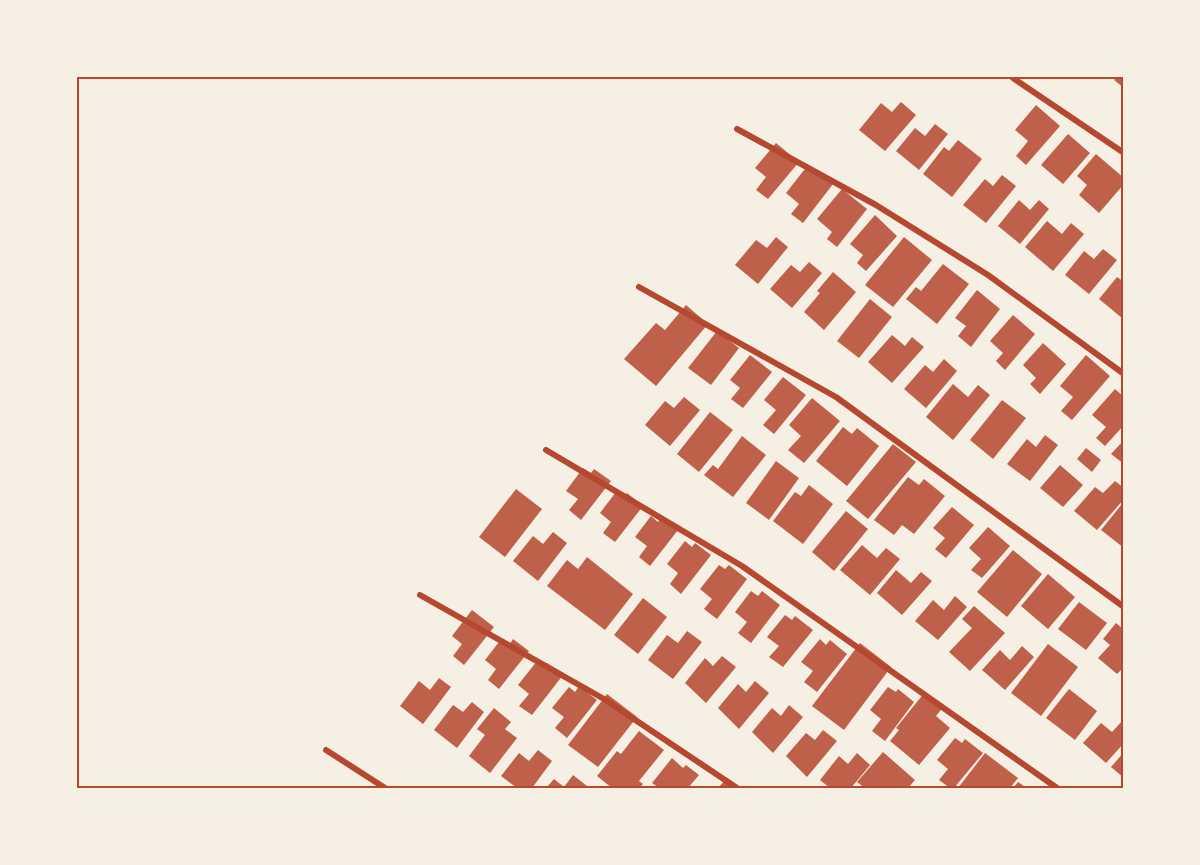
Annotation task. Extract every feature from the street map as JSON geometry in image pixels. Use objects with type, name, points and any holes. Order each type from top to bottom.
[{"type":"street","points":[[1013,78],[1124,153]]},
{"type":"street","points":[[737,129],[876,205],[988,275],[1124,375]]},
{"type":"street","points":[[639,287],[836,397],[1124,607]]},
{"type":"street","points":[[546,450],[741,567],[1057,789]]},
{"type":"street","points":[[420,595],[604,699],[737,789]]},
{"type":"street","points":[[326,750],[385,789]]},
{"type":"building","points":[[1117,76],[1124,76],[1124,88],[1114,80]]},
{"type":"building","points":[[901,102],[916,115],[885,151],[859,130],[881,103],[892,112]]},
{"type":"building","points":[[1036,105],[1060,126],[1026,165],[1016,156],[1028,141],[1015,130]]},
{"type":"building","points":[[935,124],[948,134],[919,170],[896,151],[915,128],[925,136]]},
{"type":"building","points":[[1068,134],[1090,153],[1063,184],[1041,165]]},
{"type":"building","points":[[958,140],[982,159],[952,197],[923,174],[944,147],[949,151]]},
{"type":"building","points":[[776,143],[799,162],[768,199],[756,190],[766,177],[755,168]]},
{"type":"building","points":[[1096,154],[1124,178],[1124,184],[1099,213],[1079,195],[1087,185],[1077,176]]},
{"type":"building","points":[[808,165],[833,184],[803,223],[791,214],[799,204],[786,193]]},
{"type":"building","points":[[1002,175],[1016,186],[986,223],[963,205],[985,179],[993,186]]},
{"type":"building","points":[[842,189],[867,209],[837,247],[827,239],[832,232],[817,219]]},
{"type":"building","points":[[1019,200],[1030,210],[1039,200],[1049,209],[1020,244],[998,226]]},
{"type":"building","points":[[875,215],[897,236],[866,271],[857,263],[863,255],[850,244]]},
{"type":"building","points":[[1047,221],[1062,234],[1071,223],[1084,234],[1053,271],[1025,247]]},
{"type":"building","points":[[776,237],[788,247],[758,284],[735,265],[756,240],[767,248]]},
{"type":"building","points":[[904,237],[932,260],[893,307],[865,285]]},
{"type":"building","points":[[1103,249],[1117,260],[1089,294],[1065,275],[1084,251],[1094,259]]},
{"type":"building","points":[[809,262],[822,273],[792,308],[770,289],[791,265],[800,272]]},
{"type":"building","points":[[943,264],[969,284],[937,324],[906,299],[916,287],[921,291]]},
{"type":"building","points":[[833,272],[856,292],[824,330],[804,312],[820,293],[817,291]]},
{"type":"building","points":[[1117,277],[1124,282],[1122,318],[1099,299]]},
{"type":"building","points":[[977,290],[1000,309],[971,347],[958,336],[966,326],[955,318]]},
{"type":"building","points":[[870,299],[892,317],[859,358],[837,341]]},
{"type":"building","points":[[686,305],[708,324],[656,386],[624,359],[656,323],[665,330]]},
{"type":"building","points":[[1013,315],[1035,334],[1005,370],[996,361],[1003,353],[990,341]]},
{"type":"building","points":[[717,331],[739,348],[711,385],[688,368]]},
{"type":"building","points":[[892,335],[905,346],[912,337],[924,347],[892,383],[868,362]]},
{"type":"building","points":[[1043,343],[1066,364],[1040,394],[1030,384],[1036,378],[1023,365]]},
{"type":"building","points":[[750,355],[772,372],[743,408],[731,399],[740,388],[730,380]]},
{"type":"building","points":[[1086,355],[1110,376],[1072,420],[1061,411],[1073,397],[1060,386]]},
{"type":"building","points":[[944,359],[957,371],[926,408],[904,389],[925,365],[933,372]]},
{"type":"building","points":[[783,377],[806,395],[774,434],[763,425],[776,410],[764,400]]},
{"type":"building","points":[[953,384],[968,397],[978,385],[990,395],[953,440],[926,417]]},
{"type":"building","points":[[1115,389],[1124,397],[1124,425],[1105,446],[1096,438],[1106,427],[1092,415]]},
{"type":"building","points":[[684,397],[700,410],[670,446],[645,425],[665,401],[674,408]]},
{"type":"building","points":[[812,398],[840,421],[804,463],[788,450],[801,436],[789,425]]},
{"type":"building","points":[[1002,400],[1026,418],[993,459],[970,440]]},
{"type":"building","points":[[710,412],[733,430],[699,472],[677,454]]},
{"type":"building","points":[[843,427],[852,434],[857,428],[879,446],[847,486],[816,461]]},
{"type":"building","points":[[1045,435],[1058,445],[1030,481],[1007,464],[1027,439],[1036,447]]},
{"type":"building","points":[[742,436],[766,455],[733,497],[704,475],[713,465],[718,469]]},
{"type":"building","points":[[1124,440],[1124,464],[1111,454]]},
{"type":"building","points":[[893,444],[916,462],[868,519],[846,501]]},
{"type":"building","points":[[1086,448],[1101,460],[1092,472],[1077,459]]},
{"type":"building","points":[[776,461],[799,478],[769,520],[746,503]]},
{"type":"building","points":[[1060,465],[1083,485],[1063,507],[1040,488]]},
{"type":"building","points":[[583,468],[591,473],[594,469],[611,481],[581,520],[569,510],[578,499],[566,491]]},
{"type":"building","points":[[908,477],[919,485],[924,479],[945,496],[914,534],[902,525],[894,535],[874,520]]},
{"type":"building","points":[[1115,481],[1124,488],[1124,499],[1097,530],[1074,511],[1095,487],[1103,493]]},
{"type":"building","points":[[809,485],[833,504],[803,544],[773,521],[795,492],[801,496]]},
{"type":"building","points":[[516,489],[542,509],[505,557],[479,537]]},
{"type":"building","points":[[616,492],[623,497],[627,493],[643,506],[615,542],[603,533],[611,522],[600,513]]},
{"type":"building","points":[[1122,504],[1124,506],[1124,548],[1101,530]]},
{"type":"building","points":[[952,507],[974,525],[946,558],[935,549],[945,538],[933,528]]},
{"type":"building","points":[[846,511],[868,529],[834,571],[812,552]]},
{"type":"building","points":[[651,516],[658,522],[661,517],[678,530],[650,566],[639,557],[647,546],[635,537]]},
{"type":"building","points":[[988,527],[1010,546],[982,578],[971,570],[981,559],[969,548]]},
{"type":"building","points":[[553,532],[567,543],[538,581],[513,561],[533,536],[543,544]]},
{"type":"building","points":[[685,541],[692,547],[695,543],[711,555],[681,594],[670,584],[678,573],[667,564]]},
{"type":"building","points":[[862,545],[877,558],[886,548],[900,559],[870,595],[840,570]]},
{"type":"building","points":[[1013,550],[1042,574],[1007,617],[977,592]]},
{"type":"building","points":[[587,557],[633,594],[605,630],[547,586],[567,560],[578,569]]},
{"type":"building","points":[[719,565],[725,569],[729,565],[747,579],[717,619],[704,609],[712,599],[700,589]]},
{"type":"building","points":[[896,570],[911,583],[921,572],[932,581],[902,615],[877,593]]},
{"type":"building","points":[[1048,574],[1075,597],[1048,629],[1021,606]]},
{"type":"building","points":[[751,591],[758,596],[762,591],[780,605],[751,643],[738,633],[747,622],[735,612]]},
{"type":"building","points":[[955,596],[967,607],[938,640],[915,621],[933,600],[944,610]]},
{"type":"building","points":[[643,598],[667,617],[638,654],[614,635]]},
{"type":"building","points":[[1079,602],[1107,623],[1086,650],[1058,629]]},
{"type":"building","points":[[974,606],[1005,633],[970,671],[949,652],[972,628],[962,619]]},
{"type":"building","points":[[472,610],[494,627],[464,665],[453,656],[462,644],[452,636]]},
{"type":"building","points":[[785,615],[792,620],[795,616],[813,630],[783,667],[769,657],[779,646],[767,637]]},
{"type":"building","points":[[1116,623],[1124,630],[1124,667],[1117,674],[1098,658],[1110,645],[1103,639]]},
{"type":"building","points":[[687,631],[702,642],[673,679],[648,660],[667,635],[678,643]]},
{"type":"building","points":[[502,638],[510,644],[513,639],[529,651],[499,689],[488,680],[496,669],[485,660]]},
{"type":"building","points":[[820,639],[826,645],[830,640],[847,654],[817,692],[804,682],[813,671],[801,662]]},
{"type":"building","points":[[860,643],[891,667],[844,730],[812,706]]},
{"type":"building","points":[[1048,644],[1078,667],[1041,716],[1011,693]]},
{"type":"building","points":[[1022,646],[1034,657],[1005,690],[982,670],[1000,650],[1010,660]]},
{"type":"building","points":[[722,656],[736,667],[706,703],[685,683],[705,658],[713,666]]},
{"type":"building","points":[[537,661],[544,667],[547,663],[563,675],[532,715],[519,706],[529,694],[518,685]]},
{"type":"building","points":[[439,678],[451,687],[423,724],[400,706],[419,681],[430,690]]},
{"type":"building","points":[[755,681],[769,693],[739,729],[718,708],[738,684],[746,692]]},
{"type":"building","points":[[579,686],[597,700],[567,738],[555,728],[564,717],[552,708],[569,687],[575,692]]},
{"type":"building","points":[[888,687],[896,692],[898,689],[914,702],[885,741],[872,731],[881,719],[870,710]]},
{"type":"building","points":[[1069,689],[1097,711],[1075,740],[1046,718]]},
{"type":"building","points":[[925,692],[944,706],[936,716],[950,728],[919,765],[890,741],[899,730],[896,728]]},
{"type":"building","points":[[607,694],[637,717],[598,767],[568,745]]},
{"type":"building","points":[[472,702],[484,712],[457,748],[434,730],[453,705],[463,712]]},
{"type":"building","points":[[789,705],[803,717],[773,753],[752,732],[772,708],[781,716]]},
{"type":"building","points":[[494,708],[511,722],[505,729],[517,738],[490,773],[469,756],[485,735],[477,729]]},
{"type":"building","points":[[1124,719],[1124,743],[1106,763],[1083,743],[1101,723],[1112,732]]},
{"type":"building","points":[[823,730],[837,741],[807,777],[786,756],[806,733],[815,740]]},
{"type":"building","points":[[639,731],[664,750],[639,781],[643,784],[639,788],[612,788],[597,776],[617,751],[621,754]]},
{"type":"building","points":[[955,738],[962,743],[965,739],[983,753],[954,788],[950,788],[939,780],[948,769],[937,760]]},
{"type":"building","points":[[538,750],[552,761],[532,788],[517,788],[501,776],[519,753],[529,761]]},
{"type":"building","points":[[883,752],[915,780],[908,788],[865,788],[857,782]]},
{"type":"building","points":[[1124,752],[1124,778],[1111,767]]},
{"type":"building","points":[[857,753],[870,765],[851,788],[830,788],[820,780],[839,756],[848,764]]},
{"type":"building","points":[[985,753],[1018,778],[1010,788],[958,788]]},
{"type":"building","points":[[672,758],[683,768],[686,765],[699,775],[688,788],[659,788],[652,783]]},
{"type":"building","points":[[573,775],[587,786],[586,788],[546,788],[554,779],[564,787]]},
{"type":"building","points":[[727,778],[741,788],[718,788]]},
{"type":"building","points":[[1018,782],[1027,788],[1013,788]]}]
